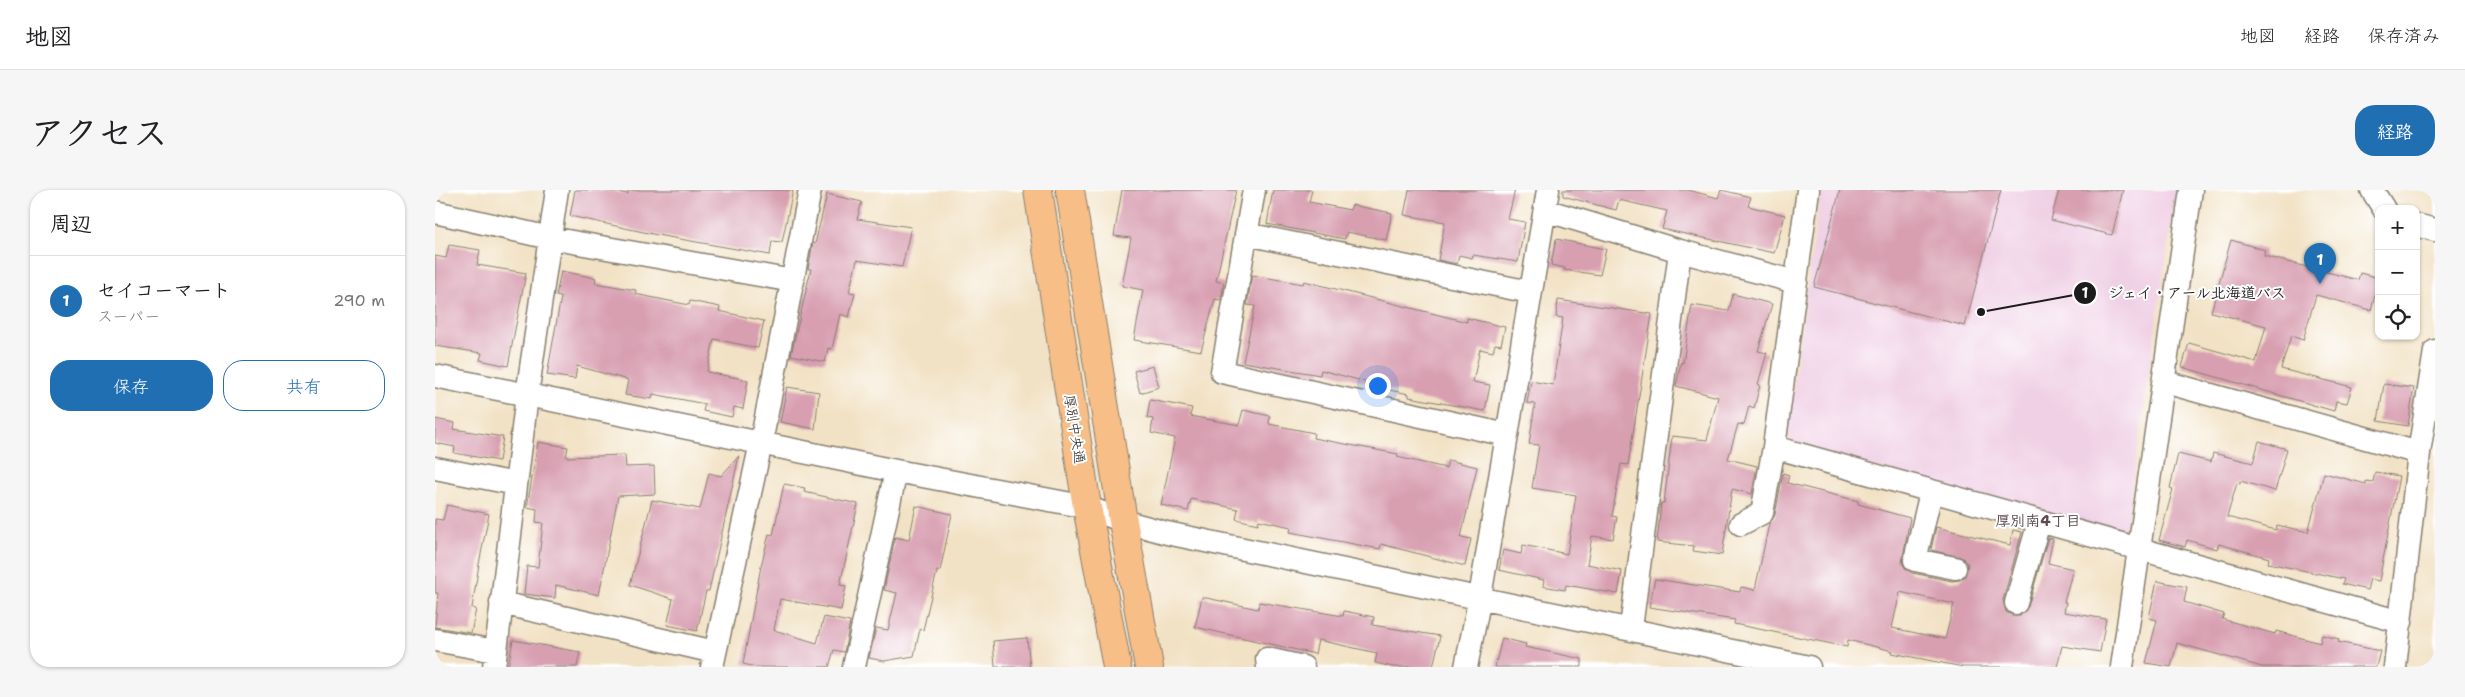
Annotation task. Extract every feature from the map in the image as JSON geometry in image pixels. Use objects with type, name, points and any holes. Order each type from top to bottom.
[{"type":"main road","name":"厚別中央通","points":[[1038,190],[1087,507],[1117,667]]},
{"type":"main road","points":[[1070,190],[1123,521],[1149,667]]},
{"type":"street","points":[[435,640],[494,659],[527,394],[557,190]]},
{"type":"street","points":[[501,603],[714,659],[761,443],[810,190]]},
{"type":"street","points":[[1254,190],[1222,372],[1507,435]]},
{"type":"street","points":[[1741,524],[1762,513],[1774,448],[1808,190]]},
{"type":"street","points":[[2122,667],[2165,382],[2191,190]]},
{"type":"street","points":[[2372,190],[2381,205]]},
{"type":"street","points":[[1466,667],[1480,597],[1546,200],[1680,251],[1796,282]]},
{"type":"street","points":[[435,212],[550,238],[793,281]]},
{"type":"street","points":[[2420,226],[2435,230]]},
{"type":"street","points":[[1246,234],[1530,292]]},
{"type":"street","points":[[1631,628],[1680,251]]},
{"type":"street","points":[[2395,667],[2419,453],[2435,351]]},
{"type":"street","points":[[435,376],[896,471],[1087,507],[1123,521],[1177,535],[1631,628],[1803,666]]},
{"type":"street","points":[[2165,382],[2419,453]]},
{"type":"street","points":[[1774,448],[2401,622]]},
{"type":"street","points":[[435,468],[516,484]]},
{"type":"street","points":[[854,667],[896,471]]},
{"type":"street","points":[[1931,492],[1915,560],[1955,568]]},
{"type":"street","points":[[2017,603],[2039,522]]},
{"type":"street","points":[[1268,667],[1267,659],[1303,667]]},
{"type":"shaded area","points":[[1821,190],[2176,190],[2126,528],[2118,533],[1795,446],[1787,434]]},
{"type":"building","points":[[575,190],[604,190],[628,194],[628,190],[793,190],[782,242],[772,241],[770,255],[657,235],[570,216]]},
{"type":"building","points":[[1122,190],[1236,190],[1216,281],[1224,283],[1221,300],[1215,299],[1201,351],[1134,340],[1143,290],[1122,286],[1131,238],[1114,236]]},
{"type":"building","points":[[1273,190],[1312,190],[1309,202],[1350,210],[1352,205],[1392,213],[1386,240],[1347,232],[1345,239],[1267,224]]},
{"type":"building","points":[[1409,190],[1515,190],[1508,219],[1525,222],[1518,262],[1473,255],[1472,258],[1459,255],[1457,264],[1438,260],[1445,222],[1404,215]]},
{"type":"building","points":[[1563,190],[1688,190],[1718,198],[1721,190],[1751,197],[1748,206],[1785,215],[1774,253],[1662,229],[1667,211],[1619,200],[1616,210],[1563,196]]},
{"type":"building","points":[[1840,190],[2001,190],[1965,326],[1814,287]]},
{"type":"building","points":[[2059,190],[2123,190],[2112,235],[2051,220]]},
{"type":"building","points":[[827,194],[862,202],[857,219],[911,227],[902,267],[857,260],[849,292],[855,293],[849,317],[840,314],[832,349],[828,348],[825,362],[791,355],[811,269],[808,269],[813,243],[815,244]]},
{"type":"building","points":[[1556,239],[1606,249],[1600,275],[1564,270],[1565,268],[1551,265]]},
{"type":"building","points":[[2231,240],[2265,250],[2264,256],[2358,280],[2360,273],[2375,277],[2375,294],[2371,310],[2316,295],[2303,340],[2291,336],[2281,369],[2352,387],[2347,403],[2336,401],[2334,411],[2182,367],[2189,343],[2256,362],[2266,326],[2211,312]]},
{"type":"building","points":[[449,245],[480,250],[477,265],[526,273],[508,366],[480,360],[482,353],[435,346],[435,256],[446,258]]},
{"type":"building","points":[[561,271],[596,278],[595,283],[636,290],[635,294],[689,305],[690,301],[720,307],[719,311],[764,321],[758,348],[714,339],[707,372],[748,380],[743,409],[734,407],[732,417],[703,411],[705,404],[653,394],[652,399],[625,395],[628,380],[577,366],[575,379],[547,375],[561,297],[556,296]]},
{"type":"building","points":[[1252,275],[1303,284],[1304,281],[1467,322],[1467,318],[1505,327],[1501,345],[1495,344],[1493,352],[1480,349],[1473,382],[1490,385],[1485,411],[1409,397],[1409,394],[1365,385],[1366,382],[1321,370],[1320,375],[1243,362],[1255,306],[1247,305]]},
{"type":"building","points":[[1733,294],[1772,304],[1758,351],[1767,353],[1758,384],[1760,385],[1754,408],[1749,406],[1744,425],[1738,424],[1728,459],[1757,466],[1752,494],[1732,489],[1722,555],[1693,551],[1694,546],[1657,542],[1661,503],[1664,503],[1672,436],[1707,440],[1718,397],[1676,386],[1681,362],[1683,363],[1692,305],[1729,311]]},
{"type":"building","points":[[1558,300],[1652,314],[1628,465],[1621,464],[1612,516],[1617,517],[1613,539],[1592,536],[1587,564],[1622,571],[1618,594],[1566,585],[1565,590],[1543,586],[1544,580],[1499,570],[1503,550],[1521,554],[1523,545],[1567,554],[1576,495],[1532,488],[1539,445],[1529,444],[1535,404],[1527,403],[1531,381],[1553,385],[1563,318],[1556,317]]},
{"type":"building","points":[[1153,366],[1159,387],[1140,393],[1134,371]]},
{"type":"building","points":[[2384,384],[2414,388],[2408,426],[2378,421]]},
{"type":"building","points":[[787,387],[819,392],[815,429],[780,422]]},
{"type":"building","points":[[1150,400],[1192,408],[1190,416],[1239,425],[1243,410],[1270,416],[1269,424],[1314,433],[1313,438],[1398,454],[1397,457],[1446,468],[1448,460],[1477,467],[1461,537],[1471,539],[1465,566],[1381,544],[1380,549],[1290,532],[1291,527],[1259,520],[1258,524],[1236,519],[1238,509],[1191,499],[1188,511],[1161,505],[1175,438],[1151,433],[1153,419],[1147,418]]},
{"type":"building","points":[[435,419],[455,423],[454,429],[503,437],[499,461],[454,453],[455,447],[435,443]]},
{"type":"building","points":[[2259,441],[2287,449],[2275,491],[2240,481],[2240,484],[2237,483],[2227,517],[2276,530],[2277,525],[2308,532],[2324,473],[2366,484],[2366,481],[2373,482],[2375,472],[2399,476],[2379,581],[2370,579],[2367,590],[2342,584],[2344,579],[2268,563],[2269,558],[2219,544],[2217,549],[2187,540],[2185,547],[2159,540],[2173,489],[2170,488],[2178,454],[2211,462],[2213,453],[2253,463]]},
{"type":"building","points":[[538,442],[568,447],[566,457],[625,455],[626,467],[654,466],[655,494],[618,496],[599,595],[556,585],[555,598],[524,594],[527,566],[538,567],[543,523],[536,522],[537,509],[527,507]]},
{"type":"building","points":[[739,456],[709,591],[706,591],[697,631],[667,625],[673,599],[630,585],[652,500],[700,509],[709,473],[721,476]]},
{"type":"building","points":[[1783,473],[1789,475],[1787,483],[1858,501],[1858,504],[1910,518],[1902,563],[1906,569],[1912,573],[1952,581],[1960,580],[1965,576],[1968,564],[1963,558],[1931,550],[1936,527],[2010,545],[2013,530],[2022,532],[2003,600],[2006,612],[2013,616],[2020,616],[2028,607],[2048,538],[2053,539],[2048,563],[2073,569],[2064,602],[2066,602],[2064,612],[2106,619],[2100,652],[2062,646],[2057,667],[1963,667],[1892,653],[1893,651],[1848,640],[1847,647],[1734,624],[1735,620],[1649,607],[1655,579],[1740,592],[1741,587],[1755,590],[1769,524],[1775,515]],"holes":[[[1900,592],[1954,604],[1945,639],[1892,628]]]},
{"type":"building","points":[[784,484],[805,488],[804,492],[858,504],[840,585],[846,586],[841,610],[780,599],[774,630],[817,643],[824,617],[850,622],[844,652],[834,650],[829,667],[756,667],[743,664],[761,566],[769,534],[773,535]]},
{"type":"building","points":[[447,505],[489,514],[472,608],[476,609],[471,633],[435,627],[438,593],[435,593],[435,519],[443,520]]},
{"type":"building","points":[[916,506],[952,514],[940,571],[937,571],[923,630],[920,629],[914,656],[884,661],[869,658],[876,628],[888,630],[897,593],[884,590],[895,537],[909,540]]},
{"type":"building","points":[[2157,581],[2187,587],[2184,602],[2224,614],[2222,619],[2275,634],[2276,631],[2320,643],[2322,635],[2339,639],[2338,642],[2380,651],[2376,667],[2262,667],[2177,643],[2171,667],[2146,663],[2157,620],[2149,618]]},
{"type":"building","points":[[1202,597],[1258,609],[1259,602],[1343,616],[1344,611],[1374,617],[1372,625],[1440,636],[1433,667],[1393,667],[1375,663],[1377,653],[1318,640],[1315,654],[1195,627]]},
{"type":"building","points":[[1027,638],[1030,667],[995,667],[993,641]]},
{"type":"building","points":[[1502,638],[1526,644],[1525,647],[1582,659],[1582,667],[1495,667]]},
{"type":"building","points":[[513,640],[580,652],[577,667],[508,667]]},
{"type":"place","name":"セイコーマート","points":[[2320,284]]},
{"type":"place","name":"ジェイ・アール北海道バス","points":[[1981,312]]},
{"type":"district","name":"厚別南4丁目","points":[[2038,521]]}]
